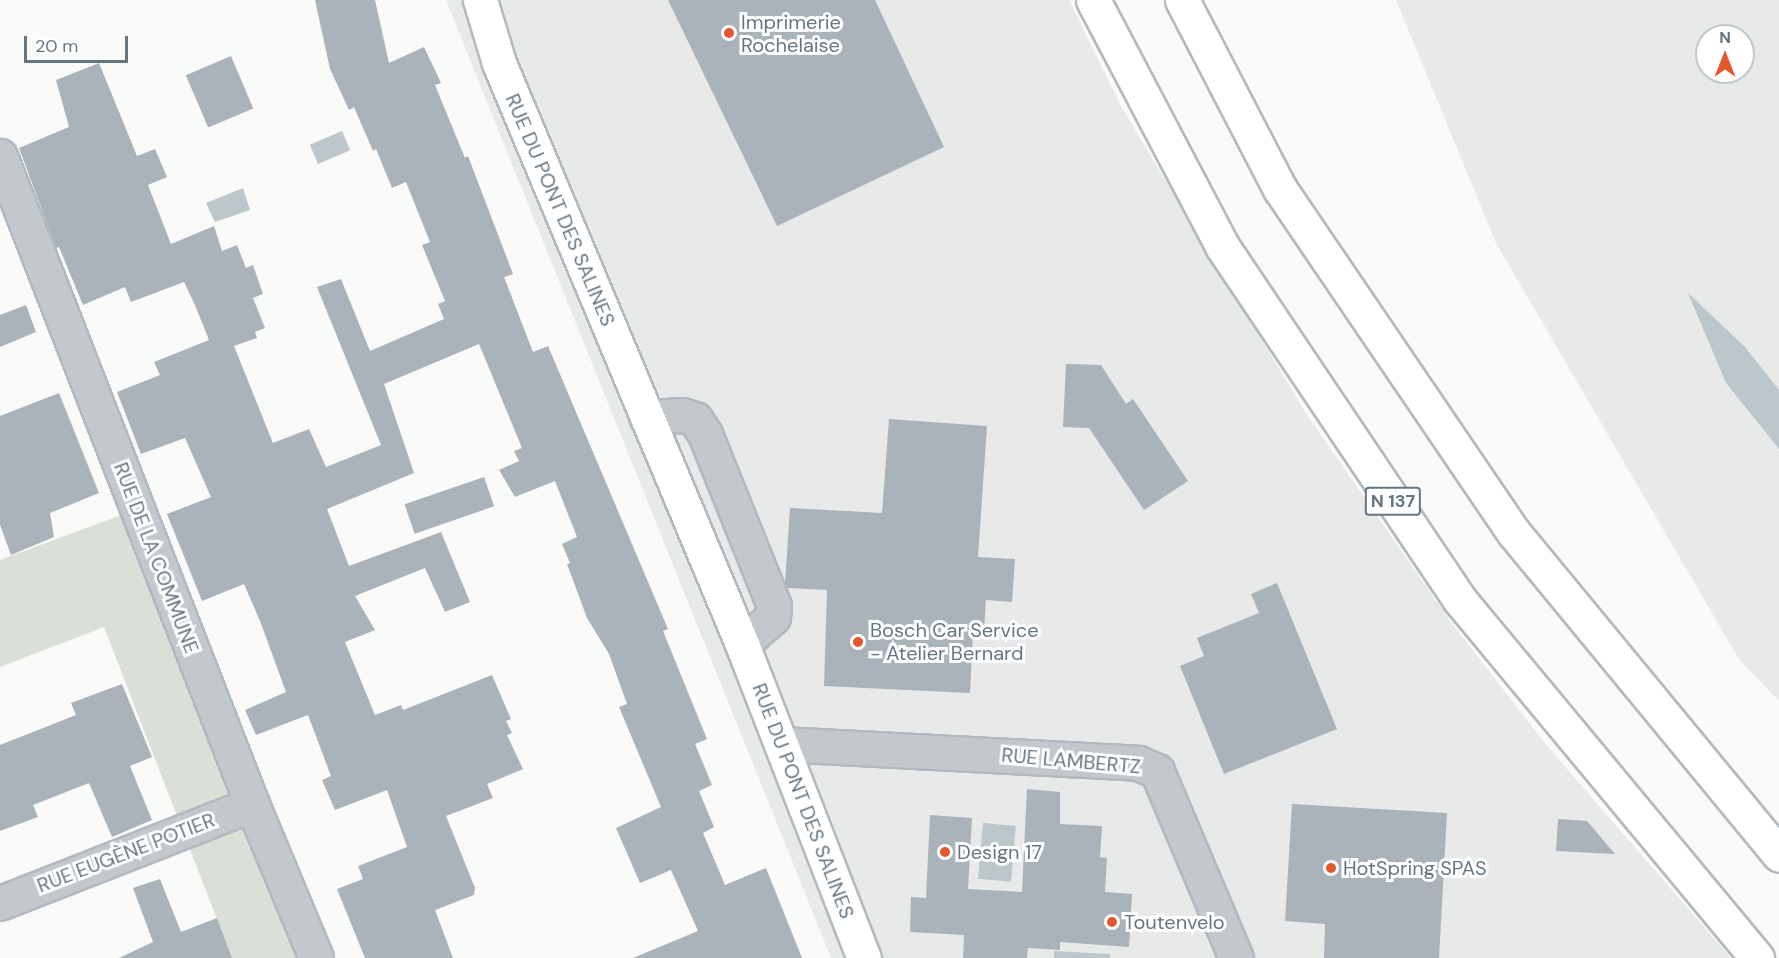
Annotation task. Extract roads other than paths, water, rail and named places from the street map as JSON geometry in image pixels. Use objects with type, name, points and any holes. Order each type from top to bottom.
[{"type":"main road","name":"RUE DU PONT DES SALINES","points":[[480,0],[499,63],[742,644],[864,958]]},
{"type":"main road","name":"N 137","points":[[1093,0],[1222,246],[1459,598],[1757,958]]},
{"type":"main road","points":[[1182,0],[1280,189],[1514,532],[1779,855]]},
{"type":"street","name":"RUE DE LA COMMUNE","points":[[0,156],[252,804],[316,958]]},
{"type":"street","points":[[646,417],[682,415],[695,419],[705,434],[774,606],[773,617],[742,644]]},
{"type":"street","name":"RUE LAMBERTZ","points":[[781,744],[1138,763],[1157,771],[1171,798],[1236,958]]},
{"type":"street","name":"RUE EUGÈNE POTIER","points":[[0,903],[252,804]]},
{"type":"place","name":"Imprimerie Rochelaise","points":[[729,33]]},
{"type":"place","name":"Bosch Car Service - Atelier Bernard","points":[[858,642]]},
{"type":"place","name":"Design 17","points":[[945,852]]},
{"type":"place","name":"HotSpring SPAS","points":[[1331,868]]},
{"type":"place","name":"Toutenvelo","points":[[1112,922]]}]
